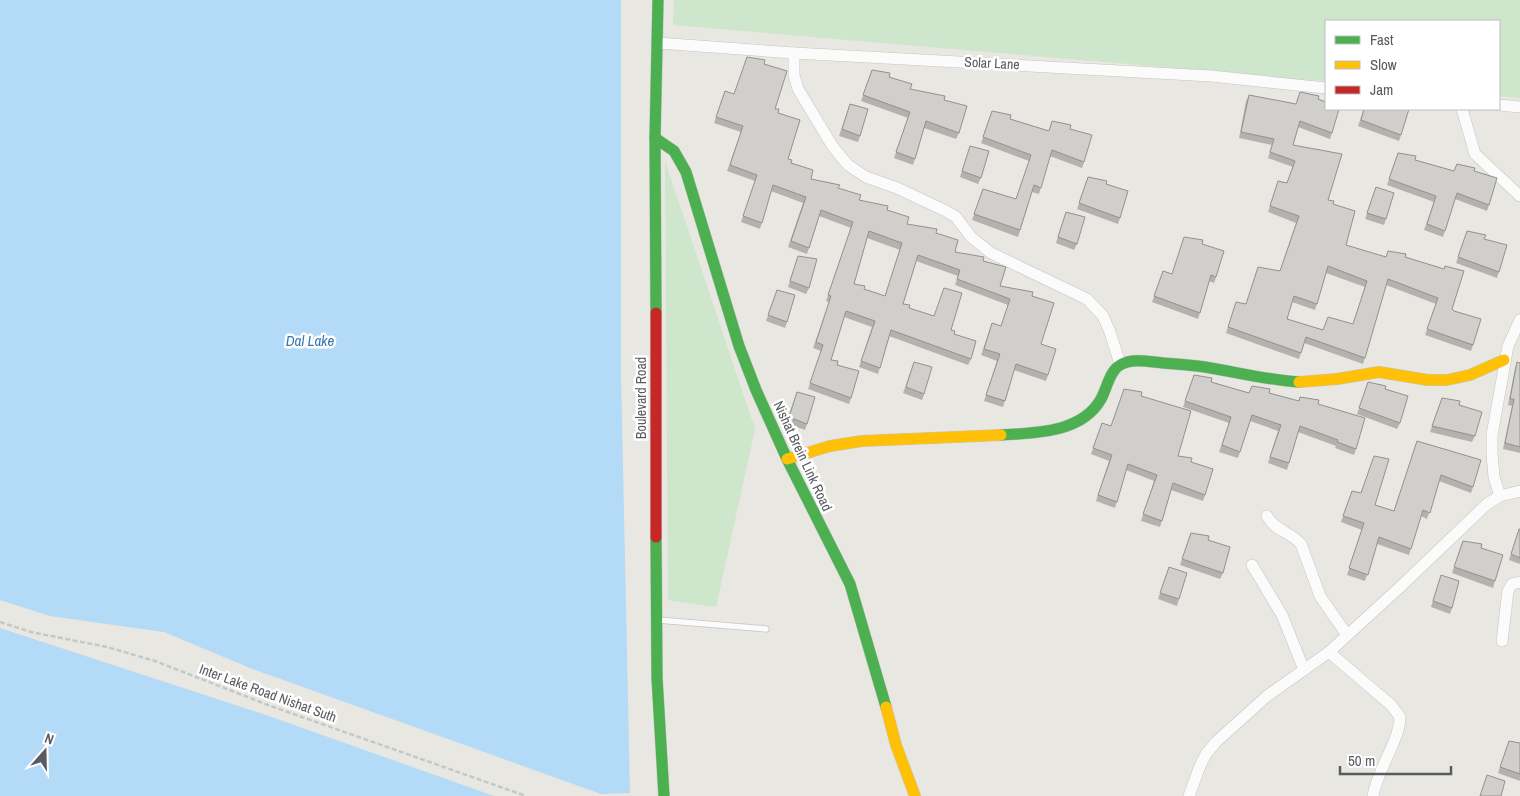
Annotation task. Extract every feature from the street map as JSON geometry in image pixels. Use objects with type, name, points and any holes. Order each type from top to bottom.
[{"type":"street","name":"Boulevard Road","points":[[658,0],[655,138],[657,678],[664,796]]},
{"type":"street","name":"Solar Lane","points":[[658,43],[794,53],[1211,76],[1325,88]]},
{"type":"street","points":[[794,53],[794,75],[798,90],[833,147],[848,165],[866,177],[897,188],[946,211],[956,217],[971,237],[991,253],[1087,299],[1103,316],[1120,364]]},
{"type":"street","points":[[1500,105],[1520,107]]},
{"type":"street","points":[[1462,110],[1475,154],[1520,196]]},
{"type":"street","name":"Nishat Brein Link Road","points":[[655,138],[673,148],[680,158],[686,172],[739,346],[787,459],[850,584],[896,745],[915,796]]},
{"type":"street","points":[[1500,496],[1494,477],[1492,435],[1504,360],[1520,320]]},
{"type":"street","points":[[787,459],[830,446],[862,440],[1045,432],[1063,427],[1078,422],[1094,409],[1101,399],[1113,372],[1120,364],[1134,360],[1204,367],[1302,382],[1337,379],[1379,372],[1428,380],[1447,380],[1470,375],[1504,360]]},
{"type":"street","points":[[1190,796],[1200,766],[1216,742],[1267,696],[1329,652],[1487,504],[1500,496],[1520,491]]},
{"type":"street","points":[[1267,516],[1273,526],[1296,538],[1301,544],[1320,596],[1347,635]]},
{"type":"street","points":[[1252,565],[1282,615],[1304,670]]},
{"type":"street","points":[[1502,640],[1508,591],[1512,584],[1520,582]]},
{"type":"street","points":[[1329,652],[1391,705],[1400,717],[1397,732],[1375,783],[1373,796]]},
{"type":"lane","points":[[658,620],[766,629]]},
{"type":"path","name":"Inter Lake Road Nishat Suth","points":[[0,622],[31,632],[107,647],[154,661],[268,705],[526,796]]},
{"type":"green space","points":[[674,0],[1520,0],[1520,98],[1500,96],[1500,20],[1325,20],[1325,81],[673,25]]},
{"type":"green space","points":[[665,161],[755,429],[716,607],[668,600]]},
{"type":"water","name":"Dal Lake","points":[[0,0],[621,0],[621,375],[630,793],[601,794],[250,668],[164,632],[50,616],[0,600]]},
{"type":"water","points":[[0,628],[266,715],[494,796],[0,796]]},
{"type":"building","points":[[747,57],[765,60],[764,64],[787,71],[775,109],[779,109],[778,113],[800,120],[788,159],[792,160],[791,163],[813,170],[811,179],[840,185],[838,188],[861,195],[859,200],[888,206],[887,210],[909,217],[907,224],[937,229],[936,233],[958,240],[955,252],[984,257],[983,261],[1006,267],[1000,286],[1033,292],[1032,296],[1054,303],[1041,344],[1056,349],[1048,375],[1016,364],[1005,401],[986,395],[1000,354],[984,349],[992,323],[1001,326],[1010,299],[957,279],[960,270],[918,255],[903,304],[910,305],[909,308],[934,316],[944,288],[962,293],[951,330],[955,331],[954,334],[976,341],[971,359],[891,330],[880,368],[861,361],[875,321],[846,311],[831,360],[838,361],[837,365],[859,371],[851,398],[810,383],[823,345],[816,342],[831,296],[828,295],[853,222],[821,210],[809,248],[791,241],[806,197],[773,185],[762,223],[743,216],[757,175],[730,165],[743,126],[716,117],[725,91],[734,94]],"holes":[[[869,231],[902,243],[885,296],[864,289],[865,286],[854,284]]]},
{"type":"building","points":[[872,70],[890,73],[889,77],[912,84],[910,89],[945,96],[944,100],[967,106],[959,133],[926,121],[915,159],[896,152],[910,112],[863,95]]},
{"type":"building","points":[[1300,92],[1319,96],[1318,99],[1325,102],[1325,110],[1339,110],[1332,133],[1300,121],[1293,145],[1342,154],[1328,200],[1334,201],[1333,204],[1355,211],[1346,245],[1386,257],[1388,251],[1406,254],[1405,257],[1444,269],[1445,266],[1464,271],[1452,309],[1481,319],[1473,345],[1427,329],[1438,298],[1388,279],[1365,358],[1306,337],[1301,353],[1228,327],[1236,302],[1246,304],[1258,267],[1280,271],[1299,216],[1270,206],[1278,181],[1287,183],[1295,161],[1270,152],[1274,139],[1241,132],[1249,95],[1296,104]],"holes":[[[1328,266],[1367,281],[1353,324],[1328,317],[1323,330],[1287,319],[1294,296],[1317,304]]]},
{"type":"building","points":[[850,104],[868,109],[860,136],[842,129]]},
{"type":"building","points":[[1364,110],[1409,110],[1401,135],[1361,120]]},
{"type":"building","points":[[992,111],[1011,115],[1010,119],[1049,131],[1052,121],[1071,125],[1070,129],[1092,135],[1084,162],[1052,150],[1041,188],[1034,185],[1020,230],[974,214],[983,189],[1016,199],[1031,155],[983,137]]},
{"type":"building","points":[[970,146],[989,151],[981,178],[962,171]]},
{"type":"building","points":[[1398,153],[1416,156],[1415,160],[1454,171],[1457,164],[1475,168],[1474,171],[1497,178],[1489,205],[1457,193],[1445,231],[1427,224],[1436,196],[1389,179]]},
{"type":"building","points":[[1088,177],[1107,181],[1106,184],[1128,191],[1120,218],[1079,203]]},
{"type":"building","points":[[1376,187],[1394,193],[1386,219],[1367,213]]},
{"type":"building","points":[[1066,212],[1085,217],[1077,244],[1058,237]]},
{"type":"building","points":[[1467,231],[1486,235],[1484,239],[1507,245],[1499,272],[1458,257]]},
{"type":"building","points":[[1184,237],[1203,240],[1202,244],[1224,251],[1216,277],[1211,275],[1200,313],[1154,296],[1163,271],[1172,274]]},
{"type":"building","points":[[798,256],[817,259],[809,288],[790,281]]},
{"type":"building","points":[[777,290],[795,295],[787,322],[768,315]]},
{"type":"building","points":[[914,362],[932,367],[924,394],[906,387]]},
{"type":"building","points":[[1517,362],[1520,363],[1520,447],[1505,443],[1514,399],[1510,399]]},
{"type":"building","points":[[1194,375],[1212,378],[1211,382],[1249,393],[1252,386],[1270,389],[1269,393],[1299,401],[1300,397],[1319,400],[1318,404],[1365,418],[1356,449],[1300,426],[1289,463],[1270,457],[1281,425],[1252,415],[1240,452],[1222,445],[1231,417],[1185,401]]},
{"type":"building","points":[[1368,382],[1386,386],[1385,389],[1408,396],[1400,423],[1359,408]]},
{"type":"building","points":[[1124,389],[1142,392],[1141,396],[1191,411],[1178,456],[1192,458],[1191,462],[1213,469],[1205,495],[1173,483],[1162,521],[1143,514],[1157,475],[1128,464],[1117,502],[1098,495],[1112,455],[1093,448],[1102,423],[1111,426]]},
{"type":"building","points":[[797,392],[815,397],[807,424],[789,417]]},
{"type":"building","points":[[1442,398],[1460,401],[1459,405],[1482,412],[1475,436],[1432,426]]},
{"type":"building","points":[[1417,441],[1481,460],[1473,487],[1441,475],[1430,513],[1423,510],[1411,549],[1379,537],[1368,575],[1349,568],[1364,523],[1343,516],[1352,491],[1361,493],[1374,456],[1389,459],[1375,505],[1394,511]]},
{"type":"building","points":[[1520,529],[1520,558],[1511,554]]},
{"type":"building","points":[[1191,533],[1209,536],[1208,540],[1230,547],[1223,573],[1182,559]]},
{"type":"building","points":[[1463,541],[1482,544],[1481,548],[1503,555],[1495,581],[1454,567]]},
{"type":"building","points":[[1169,567],[1187,573],[1179,599],[1160,593]]},
{"type":"building","points":[[1441,575],[1459,581],[1452,608],[1433,601]]},
{"type":"building","points":[[1509,741],[1520,743],[1520,774],[1500,767]]},
{"type":"building","points":[[1487,775],[1505,781],[1501,796],[1480,796]]},
{"type":"traffic: fast","points":[[656,313],[655,138],[658,0]]},
{"type":"traffic: fast","points":[[655,138],[674,151],[686,172],[739,346],[756,390],[787,459],[850,584],[886,707]]},
{"type":"traffic: fast","points":[[1001,435],[1043,432],[1070,425],[1082,419],[1093,410],[1101,399],[1114,370],[1118,366],[1132,361],[1200,366],[1264,378],[1299,382]]},
{"type":"traffic: fast","points":[[656,537],[657,678],[664,796]]},
{"type":"traffic: slow","points":[[1299,382],[1337,379],[1379,372],[1428,380],[1447,380],[1470,375],[1504,360]]},
{"type":"traffic: slow","points":[[787,459],[830,446],[862,441],[1001,435]]},
{"type":"traffic: slow","points":[[886,707],[896,745],[915,796]]},
{"type":"traffic: jam","points":[[656,313],[656,537]]}]
